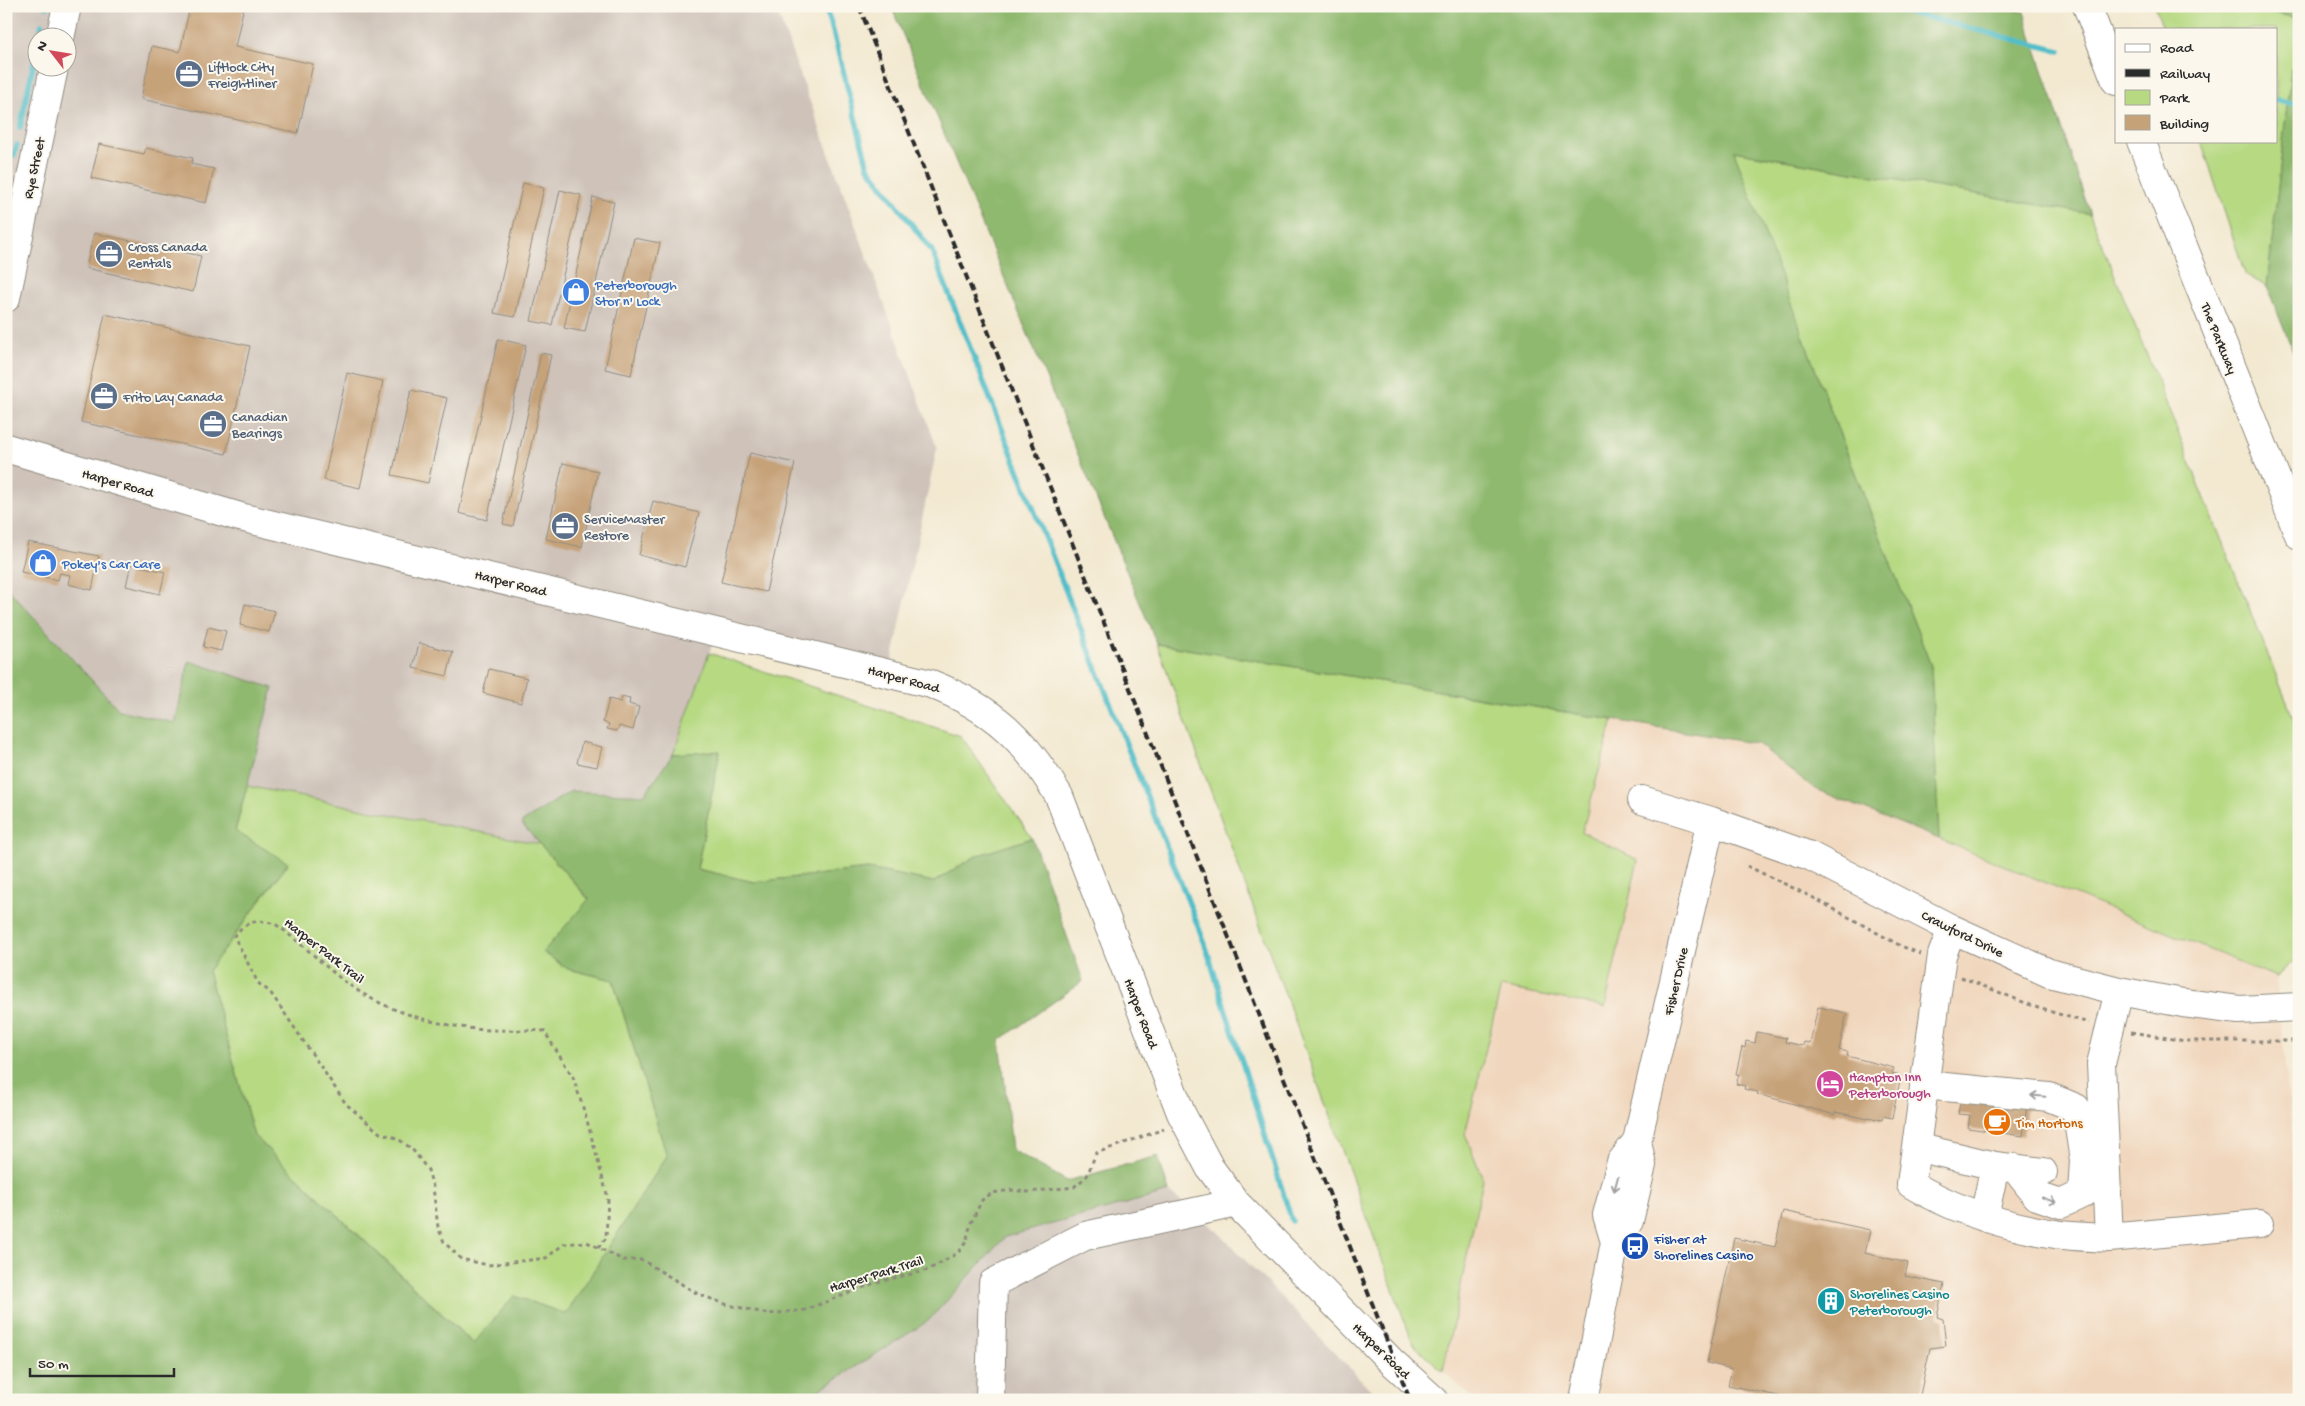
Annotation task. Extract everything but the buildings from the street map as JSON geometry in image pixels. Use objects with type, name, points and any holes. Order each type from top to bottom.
[{"type":"street","points":[[62,28],[67,6]]},
{"type":"street","points":[[2087,6],[2115,78]]},
{"type":"street","name":"Rye Street","points":[[6,298],[52,78]]},
{"type":"street","name":"The Parkway","points":[[2141,142],[2299,535]]},
{"type":"street","name":"Harper Road","points":[[6,448],[240,517],[932,684],[978,706],[999,720],[1020,741],[1042,766],[1059,796],[1181,1113],[1210,1168],[1236,1203],[1391,1361],[1434,1400]]},
{"type":"street","name":"Crawford Drive","points":[[1642,800],[1712,821],[1810,856],[1952,929],[2049,973],[2119,991],[2183,1003],[2239,1010],[2299,1007]]},
{"type":"street","name":"Fisher Drive","points":[[1584,1400],[1615,1242],[1629,1221],[1642,1165],[1637,1141],[1712,821]]},
{"type":"street","points":[[1952,929],[1942,955],[1911,1184],[1935,1198],[1984,1217],[2056,1234],[2108,1238],[2259,1224]]},
{"type":"street","points":[[2108,1238],[2101,1064],[2119,991]]},
{"type":"street","points":[[1924,1085],[2049,1097],[2076,1108],[2084,1160],[2082,1194],[2061,1204],[2037,1196],[2005,1167]]},
{"type":"street","points":[[1916,1146],[2005,1167],[2043,1172]]},
{"type":"street","points":[[1984,1217],[2005,1167]]},
{"type":"street","points":[[990,1400],[993,1283],[1084,1236],[1236,1203]]},
{"type":"path","name":"Harper Park Trail","points":[[598,1248],[606,1238],[608,1198],[586,1117],[572,1077],[544,1031],[469,1028],[424,1019],[358,991],[333,973],[312,952],[276,924],[252,921],[241,927],[234,936],[258,983],[270,992],[278,1002],[346,1104],[380,1133],[397,1138],[412,1149],[428,1170],[433,1187],[438,1227],[444,1242],[461,1259],[488,1265],[546,1258],[564,1244],[587,1242],[598,1248],[623,1260],[642,1260],[698,1294],[728,1305],[770,1314],[805,1310],[877,1282],[928,1270],[958,1253],[966,1242],[982,1200],[992,1193],[1012,1190],[1028,1192],[1074,1187],[1087,1176],[1096,1153],[1172,1126]]},
{"type":"shaded area","points":[[6,6],[775,6],[937,448],[892,662],[720,623],[673,754],[644,795],[571,791],[522,823],[540,844],[247,786],[273,688],[175,723],[119,710],[6,587],[6,528],[12,496],[6,492]]},
{"type":"shaded area","points":[[1613,720],[1758,744],[1815,789],[2276,977],[2299,1197],[2299,1400],[1475,1400],[1443,1371],[1483,1179],[1465,1134],[1501,987],[1605,1006],[1638,860],[1582,832]]},
{"type":"shaded area","points":[[1169,1192],[1217,1231],[1371,1390],[1374,1400],[803,1400],[928,1321],[1005,1237]]},
{"type":"green space","points":[[891,6],[2001,6],[2024,12],[2090,214],[1734,151],[1835,422],[1931,666],[1939,839],[1815,789],[1758,744],[1157,644]]},
{"type":"green space","points":[[2155,6],[2248,6],[2299,19],[2299,71],[2291,70],[2267,287],[2245,274],[2201,142],[2278,142],[2278,28],[2163,28]]},
{"type":"green space","points":[[2248,6],[2299,6],[2299,19]]},
{"type":"green space","points":[[2291,69],[2299,71],[2299,366],[2267,287]]},
{"type":"green space","points":[[1733,151],[2090,214],[2299,732],[2299,956],[2276,977],[1939,839],[1931,666],[1835,422]]},
{"type":"green space","points":[[6,587],[119,710],[175,723],[189,661],[273,688],[235,831],[288,863],[208,971],[254,1136],[473,1344],[514,1296],[566,1314],[667,1156],[613,980],[568,969],[543,952],[589,899],[521,823],[571,791],[644,795],[673,754],[720,751],[697,869],[754,882],[868,869],[934,882],[976,856],[1032,838],[1083,981],[1000,1040],[1012,1150],[1067,1181],[1158,1156],[1169,1192],[1005,1237],[928,1321],[803,1400],[6,1400]]},
{"type":"green space","points":[[1157,644],[1613,720],[1582,832],[1638,860],[1605,1007],[1501,987],[1465,1134],[1483,1179],[1443,1371],[1413,1344]]},
{"type":"green space","points":[[709,653],[961,736],[1032,838],[976,856],[934,882],[868,869],[754,882],[697,869],[720,752],[673,754]]},
{"type":"green space","points":[[247,786],[540,844],[589,900],[543,952],[568,969],[613,980],[667,1156],[566,1314],[514,1296],[474,1344],[254,1136],[208,971],[288,864],[235,832]]},
{"type":"waterway","points":[[824,6],[830,20],[868,167],[932,251],[1205,944],[1292,1221]]},
{"type":"waterway","points":[[1882,6],[2060,51]]},
{"type":"waterway","points":[[41,28],[42,24]]},
{"type":"waterway","points":[[20,128],[31,78]]},
{"type":"waterway","points":[[2278,100],[2299,105]]},
{"type":"waterway","points":[[14,155],[17,145]]},
{"type":"waterway","points":[[6,191],[9,176]]},
{"type":"railway","points":[[859,6],[1237,958],[1410,1400]]},
{"type":"place","name":"Liftlock City Freightliner","points":[[189,74]]},
{"type":"place","name":"Cross Canada Rentals","points":[[109,254]]},
{"type":"place","name":"Peterborough Stor n' Lock","points":[[576,292]]},
{"type":"place","name":"Frito Lay Canada","points":[[104,396]]},
{"type":"place","name":"Canadian Bearings","points":[[213,424]]},
{"type":"place","name":"ServiceMaster Restore","points":[[565,526]]},
{"type":"place","name":"Pokey's Car Care","points":[[43,563]]},
{"type":"place","name":"Hampton Inn Peterborough","points":[[1830,1084]]},
{"type":"place","name":"Tim Hortons","points":[[1997,1122]]},
{"type":"place","name":"Fisher at Shorelines Casino","points":[[1635,1246]]},
{"type":"place","name":"Shorelines Casino Peterborough","points":[[1831,1301]]}]
